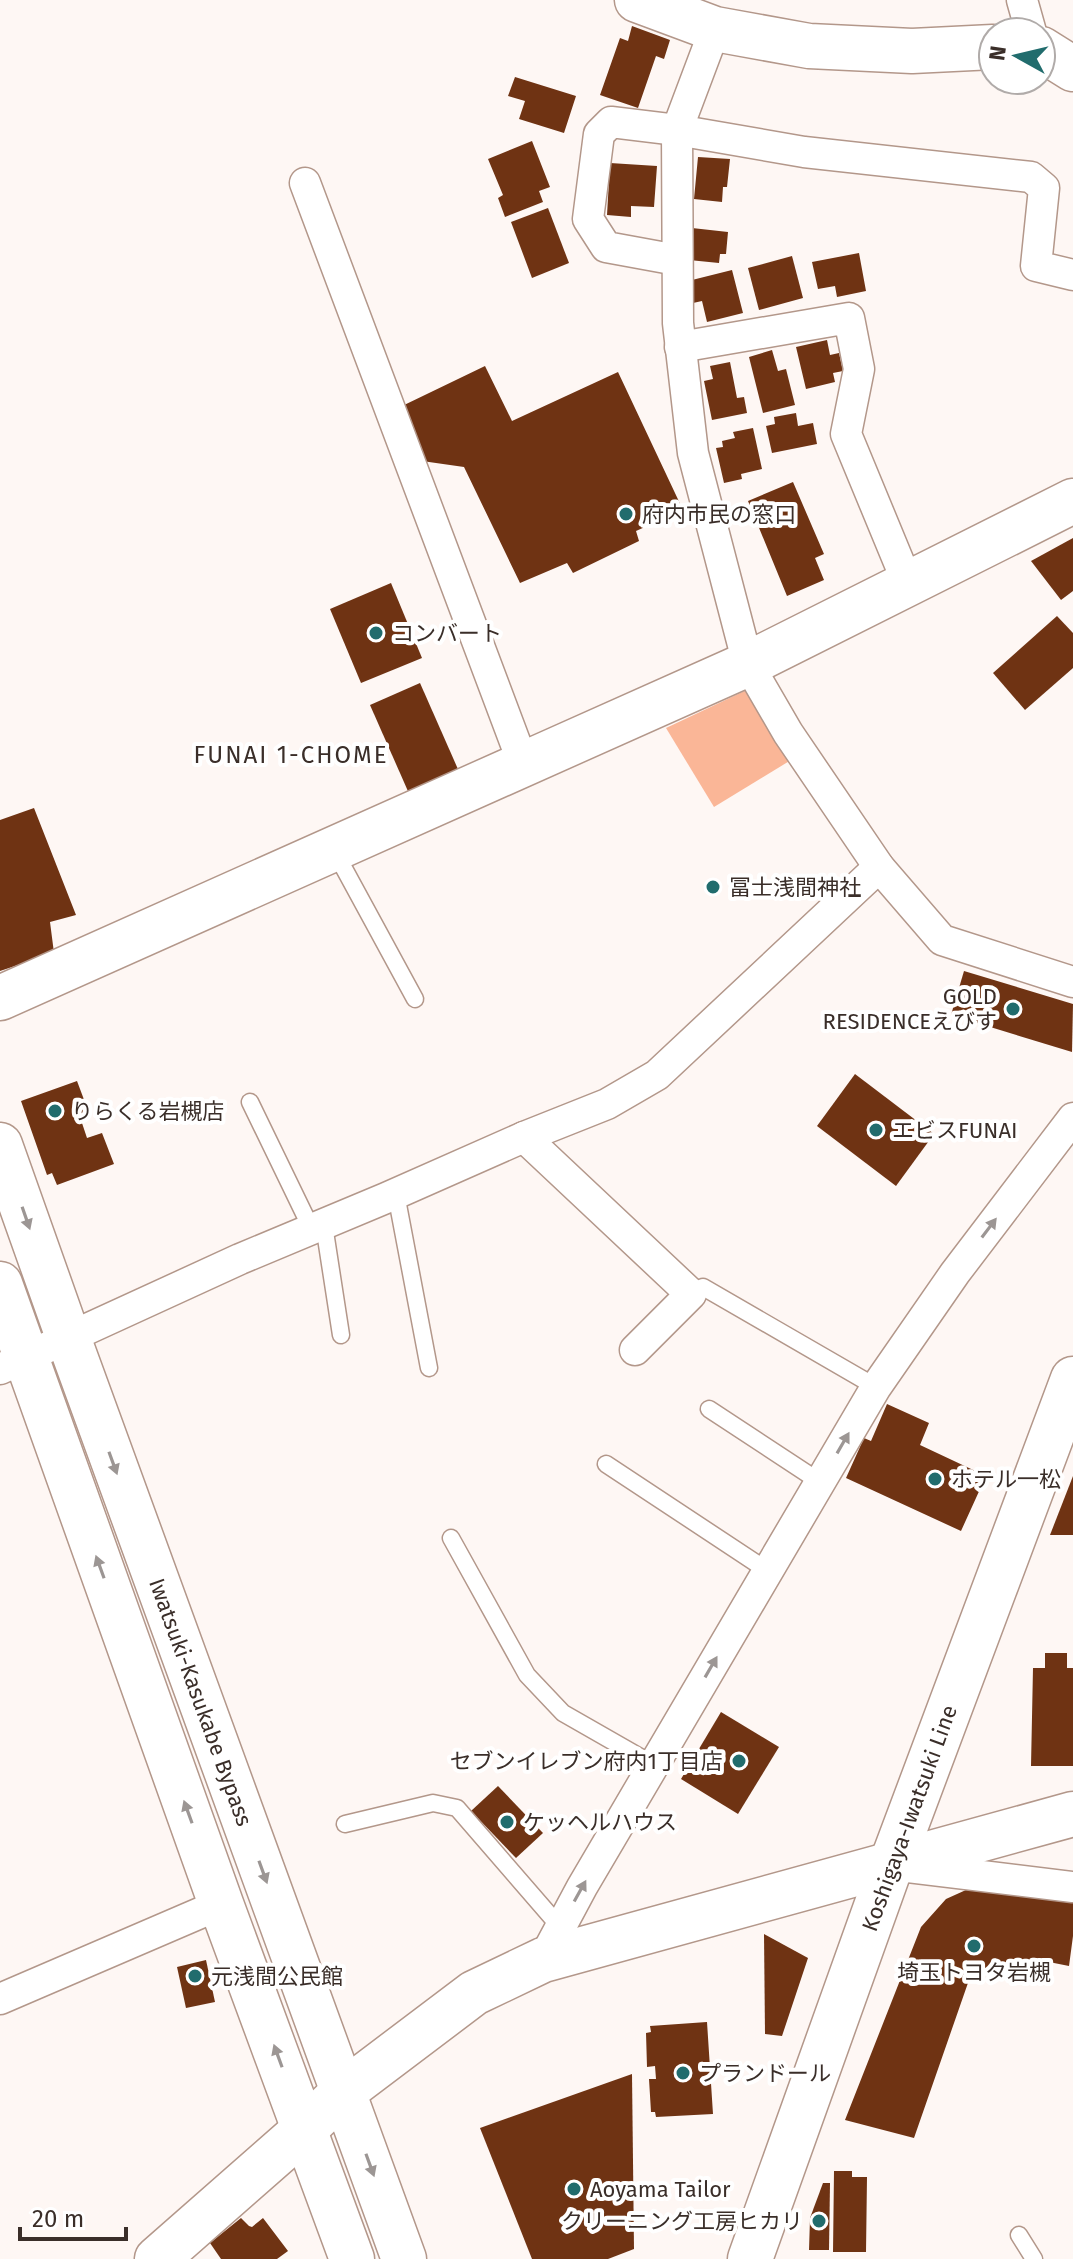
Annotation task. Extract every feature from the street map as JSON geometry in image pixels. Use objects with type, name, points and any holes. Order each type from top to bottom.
[{"type":"main road","points":[[637,0],[715,29],[809,46],[912,51],[977,48]]},
{"type":"main road","points":[[0,998],[748,664],[1073,501]]},
{"type":"main road","name":"Iwatsuki-Kasukabe Bypass","points":[[0,1145],[404,2259]]},
{"type":"main road","points":[[0,1284],[13,1363],[221,1904],[352,2259]]},
{"type":"main road","name":"Koshigaya-Iwatsuki Line","points":[[750,2259],[891,1865],[1073,1379]]},
{"type":"main road","points":[[157,2259],[343,2092],[474,1993],[551,1944],[891,1865],[1073,1814]]},
{"type":"street","points":[[715,29],[677,130],[680,347],[693,453],[748,664],[788,733],[879,867],[942,940],[1073,982]]},
{"type":"street","points":[[677,260],[606,247],[588,219],[599,134],[611,122],[804,152],[1031,177],[1044,188],[1036,266],[1073,275]]},
{"type":"street","points":[[305,183],[523,763]]},
{"type":"street","points":[[680,347],[849,318],[859,369],[846,434],[908,584]]},
{"type":"street","points":[[13,1363],[240,1259],[607,1104],[657,1075],[879,867]]},
{"type":"street","points":[[551,1944],[876,1387],[955,1273],[1073,1118]]},
{"type":"street","points":[[524,1137],[691,1294],[635,1350]]},
{"type":"street","points":[[891,1865],[1073,1887]]},
{"type":"street","points":[[0,1999],[221,1904]]},
{"type":"lane","points":[[333,849],[415,999]]},
{"type":"lane","points":[[250,1102],[318,1227],[341,1335]]},
{"type":"lane","points":[[396,1194],[429,1368]]},
{"type":"lane","points":[[691,1294],[703,1287],[876,1387]]},
{"type":"lane","points":[[709,1409],[820,1482]]},
{"type":"lane","points":[[606,1464],[768,1571]]},
{"type":"lane","points":[[451,1538],[527,1675],[563,1713],[654,1765]]},
{"type":"lane","points":[[345,1824],[433,1803],[457,1808],[551,1944]]},
{"type":"lane","points":[[1019,2235],[1034,2259]]},
{"type":"shaded area","points":[[753,687],[796,757],[714,807],[666,728]]},
{"type":"building","points":[[632,26],[670,40],[664,59],[656,56],[638,108],[600,95],[620,38],[628,41]]},
{"type":"building","points":[[515,77],[576,96],[564,133],[519,119],[525,101],[508,96]]},
{"type":"building","points":[[532,141],[550,187],[539,191],[543,202],[505,217],[498,198],[503,195],[488,159]]},
{"type":"building","points":[[698,157],[730,159],[722,202],[694,199]]},
{"type":"building","points":[[610,163],[657,166],[654,207],[631,206],[631,217],[607,215]]},
{"type":"building","points":[[548,208],[569,263],[532,278],[511,222]]},
{"type":"building","points":[[692,228],[728,232],[726,254],[720,254],[719,263],[689,260]]},
{"type":"building","points":[[859,253],[866,291],[837,297],[835,286],[818,289],[812,262]]},
{"type":"building","points":[[792,256],[803,298],[759,310],[748,268]]},
{"type":"building","points":[[732,270],[743,313],[707,322],[702,301],[693,303],[688,281]]},
{"type":"building","points":[[827,340],[830,355],[839,353],[843,371],[833,373],[835,382],[806,389],[796,347]]},
{"type":"building","points":[[772,350],[778,371],[786,369],[795,405],[763,413],[749,357]]},
{"type":"building","points":[[730,362],[737,398],[744,397],[747,413],[712,420],[704,381],[713,379],[710,366]]},
{"type":"building","points":[[485,366],[512,421],[618,372],[683,510],[636,531],[639,541],[573,573],[567,563],[520,583],[464,467],[422,461],[400,407]]},
{"type":"building","points":[[796,413],[798,426],[813,423],[817,444],[772,453],[766,426],[775,424],[774,417]]},
{"type":"building","points":[[753,428],[762,469],[741,474],[742,479],[724,483],[716,448],[723,447],[722,441],[735,438],[733,432]]},
{"type":"building","points":[[793,482],[824,554],[815,558],[824,580],[787,596],[748,501]]},
{"type":"building","points":[[1073,538],[1073,591],[1061,600],[1031,561]]},
{"type":"building","name":"コンバート","points":[[391,583],[422,658],[361,683],[330,609]]},
{"type":"building","points":[[1057,616],[1073,633],[1073,668],[1025,710],[993,673]]},
{"type":"building","points":[[420,683],[461,776],[411,798],[370,705]]},
{"type":"building","points":[[34,808],[76,915],[50,922],[54,953],[0,971],[0,820]]},
{"type":"building","name":"GOLD RESIDENCEえびす","points":[[964,971],[1073,1004],[1072,1052],[951,1015]]},
{"type":"building","name":"エビスFUNAI","points":[[855,1074],[934,1134],[896,1186],[817,1126]]},
{"type":"building","points":[[77,1081],[89,1113],[80,1117],[87,1138],[102,1133],[114,1164],[57,1185],[52,1173],[47,1175],[21,1101]]},
{"type":"building","points":[[887,1404],[929,1423],[920,1445],[986,1476],[961,1531],[846,1478],[864,1438],[871,1441]]},
{"type":"building","points":[[1073,1476],[1073,1535],[1050,1535]]},
{"type":"building","points":[[1045,1653],[1067,1653],[1067,1668],[1073,1668],[1073,1766],[1031,1766],[1033,1668],[1045,1668]]},
{"type":"building","points":[[721,1712],[779,1747],[738,1814],[681,1779]]},
{"type":"building","name":"ケッヘルハウス","points":[[498,1786],[543,1833],[516,1858],[471,1811]]},
{"type":"building","points":[[977,1885],[1073,1898],[1069,1966],[1034,1959],[1030,1979],[981,1973],[969,1980],[914,2138],[845,2120],[921,1927],[946,1899]]},
{"type":"building","points":[[764,1934],[808,1958],[782,2036],[765,2034]]},
{"type":"building","points":[[206,1960],[215,2002],[186,2008],[177,1967]]},
{"type":"building","name":"プランドール","points":[[707,2022],[713,2114],[656,2117],[655,2112],[651,2112],[649,2079],[656,2079],[655,2066],[647,2067],[646,2033],[651,2032],[650,2026]]},
{"type":"building","points":[[632,2074],[634,2249],[608,2259],[532,2259],[480,2128]]},
{"type":"building","points":[[834,2171],[852,2171],[852,2177],[867,2177],[866,2252],[833,2252]]},
{"type":"building","points":[[823,2183],[830,2183],[829,2250],[809,2250],[810,2218]]},
{"type":"building","points":[[241,2218],[252,2227],[263,2218],[288,2251],[277,2259],[221,2259],[210,2243]]},
{"type":"place","name":"府内市民の窓口","points":[[626,514]]},
{"type":"place","name":"コンバート","points":[[376,633]]},
{"type":"place","name":"冨士浅間神社","points":[[713,887]]},
{"type":"place","name":"GOLD RESIDENCEえびす","points":[[1013,1009]]},
{"type":"place","name":"りらくる岩槻店","points":[[55,1111]]},
{"type":"place","name":"エビスFUNAI","points":[[876,1130]]},
{"type":"place","name":"ホテル一松","points":[[935,1479]]},
{"type":"place","name":"セブンイレブン府内1丁目店","points":[[739,1761]]},
{"type":"place","name":"ケッヘルハウス","points":[[507,1822]]},
{"type":"place","name":"埼玉トヨタ岩槻","points":[[974,1946]]},
{"type":"place","name":"元浅間公民館","points":[[195,1976]]},
{"type":"place","name":"プランドール","points":[[683,2073]]},
{"type":"place","name":"Aoyama Tailor","points":[[574,2189]]},
{"type":"place","name":"クリーニング工房ヒカリ","points":[[819,2221]]},
{"type":"district","name":"FUNAI 1-CHOME","points":[[291,755]]}]
